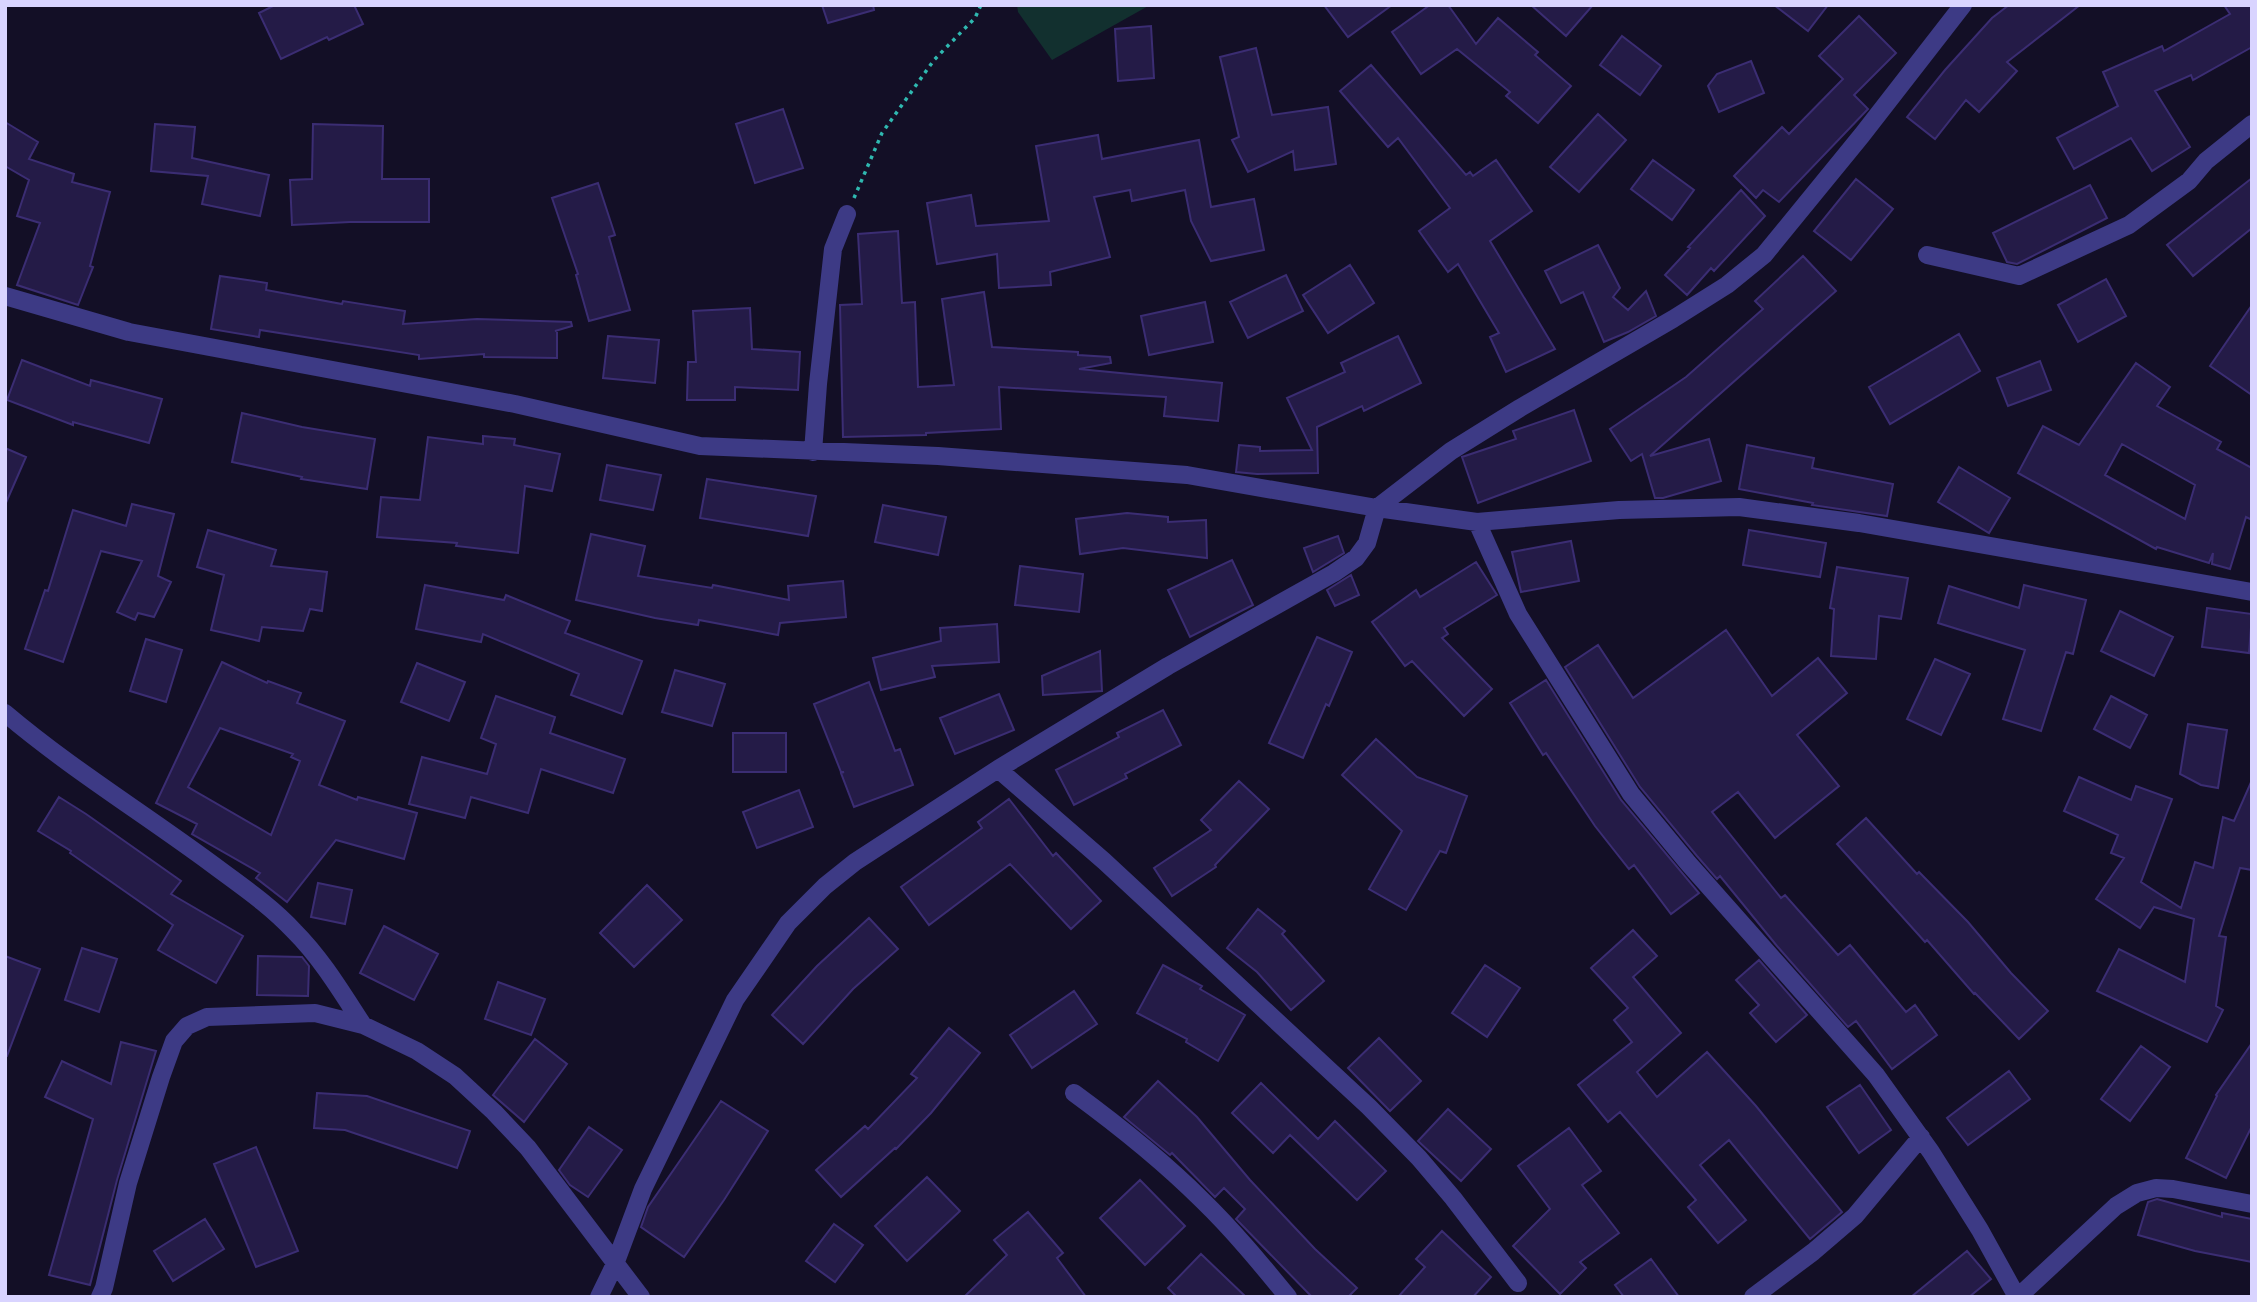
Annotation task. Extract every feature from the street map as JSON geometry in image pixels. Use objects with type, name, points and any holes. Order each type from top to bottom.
[{"type":"street","points":[[600,1297],[643,1189],[729,1011],[788,923],[825,886],[855,862],[998,769],[1168,666],[1334,573],[1356,558],[1367,543],[1377,508],[1451,451],[1479,432],[1673,320],[1727,285],[1764,255],[1963,5]]},
{"type":"street","points":[[1927,256],[2020,276],[2129,225],[2189,181],[2206,161],[2252,124]]},
{"type":"street","points":[[813,452],[833,249],[847,214]]},
{"type":"street","points":[[5,296],[129,332],[515,404],[700,446],[938,456],[1187,475],[1377,508],[1477,522],[1619,510],[1739,507],[1859,523],[2252,592]]},
{"type":"street","points":[[1477,522],[1518,614],[1631,794],[1688,863],[1876,1075],[1980,1230],[2018,1297],[2116,1206],[2137,1193],[2156,1188],[2173,1189],[2252,1204]]},
{"type":"street","points":[[5,713],[40,743],[255,896],[294,930],[319,960],[363,1025]]},
{"type":"street","points":[[998,769],[1114,870],[1369,1107],[1445,1188],[1518,1283]]},
{"type":"street","points":[[100,1297],[128,1183],[174,1041],[187,1026],[207,1017],[315,1013],[363,1025],[417,1051],[455,1076],[528,1148],[641,1297]]},
{"type":"street","points":[[1074,1093],[1120,1126],[1203,1200],[1254,1255],[1288,1297]]},
{"type":"street","points":[[1753,1297],[1855,1216],[1920,1137]]},
{"type":"path","points":[[847,214],[882,133],[934,60],[975,18],[981,5]]},
{"type":"green space","points":[[1017,5],[1150,5],[1052,60],[1018,12]]},
{"type":"building","points":[[275,5],[354,5],[363,24],[329,40],[327,37],[281,59],[259,13]]},
{"type":"building","points":[[822,5],[873,5],[874,10],[828,23]]},
{"type":"building","points":[[1324,5],[1392,5],[1348,37]]},
{"type":"building","points":[[1430,5],[1448,5],[1476,44],[1498,18],[1538,52],[1535,55],[1571,86],[1538,123],[1506,96],[1510,92],[1457,49],[1421,74],[1392,32]]},
{"type":"building","points":[[1531,5],[1593,5],[1566,36]]},
{"type":"building","points":[[1774,5],[1828,5],[1808,31]]},
{"type":"building","points":[[2009,5],[2080,5],[2007,62],[2017,71],[1979,112],[1966,100],[1935,139],[1907,117],[1992,18]]},
{"type":"building","points":[[2224,5],[2252,5],[2252,47],[2193,80],[2191,75],[2155,91],[2190,147],[2152,171],[2131,138],[2074,169],[2057,138],[2118,106],[2103,72],[2162,46],[2164,51],[2230,14]]},
{"type":"building","points":[[1859,16],[1896,53],[1854,95],[1868,109],[1779,202],[1763,190],[1756,198],[1734,176],[1782,127],[1789,134],[1843,79],[1819,56]]},
{"type":"building","points":[[1151,26],[1154,78],[1118,81],[1115,29]]},
{"type":"building","points":[[1622,36],[1661,66],[1640,95],[1600,65]]},
{"type":"building","points":[[1256,48],[1272,115],[1328,107],[1336,164],[1295,170],[1293,151],[1248,172],[1232,140],[1239,137],[1220,57]]},
{"type":"building","points":[[1751,61],[1764,93],[1719,112],[1708,86],[1717,74]]},
{"type":"building","points":[[1371,65],[1466,175],[1470,172],[1473,176],[1496,160],[1532,211],[1490,241],[1555,349],[1506,372],[1490,337],[1499,333],[1458,264],[1448,272],[1419,231],[1450,208],[1398,138],[1388,147],[1340,91]]},
{"type":"building","points":[[783,109],[803,168],[755,183],[736,124]]},
{"type":"building","points":[[1598,114],[1626,140],[1579,192],[1550,167]]},
{"type":"building","points":[[5,122],[38,142],[29,159],[74,174],[72,182],[110,192],[90,266],[93,267],[78,305],[17,285],[40,223],[17,216],[29,180],[5,166]]},
{"type":"building","points":[[155,124],[195,127],[192,158],[269,175],[260,216],[202,204],[208,176],[151,171]]},
{"type":"building","points":[[313,124],[383,126],[382,179],[429,179],[429,222],[292,225],[290,180],[312,179]]},
{"type":"building","points":[[1098,135],[1102,159],[1199,140],[1211,207],[1254,199],[1264,250],[1211,261],[1191,221],[1185,190],[1132,201],[1130,190],[1094,197],[1110,257],[1050,272],[1051,285],[999,288],[997,254],[937,264],[927,203],[971,195],[976,226],[1049,221],[1036,146]]},
{"type":"building","points":[[1653,160],[1694,190],[1672,220],[1631,189]]},
{"type":"building","points":[[2252,178],[2252,228],[2193,276],[2167,245]]},
{"type":"building","points":[[1856,179],[1893,209],[1851,260],[1814,231]]},
{"type":"building","points":[[598,183],[615,235],[609,237],[630,310],[589,321],[576,275],[578,274],[552,198]]},
{"type":"building","points":[[2090,185],[2107,218],[2017,264],[2007,262],[1993,233]]},
{"type":"building","points":[[1741,190],[1765,216],[1714,271],[1711,268],[1687,295],[1665,275]]},
{"type":"building","points":[[898,231],[902,303],[915,302],[918,387],[954,385],[942,299],[984,292],[992,347],[1078,352],[1078,355],[1110,357],[1111,363],[1079,369],[1222,383],[1218,421],[1164,416],[1166,397],[999,387],[1001,429],[926,435],[843,437],[840,305],[862,304],[858,234]]},
{"type":"building","points":[[1598,245],[1620,288],[1613,297],[1628,310],[1646,291],[1656,316],[1604,342],[1583,292],[1561,303],[1545,271]]},
{"type":"building","points":[[1803,256],[1836,291],[1650,456],[1709,439],[1721,481],[1655,498],[1642,454],[1631,461],[1610,429],[1686,377],[1763,309],[1755,301]]},
{"type":"building","points":[[1350,265],[1374,303],[1328,333],[1303,295]]},
{"type":"building","points":[[1286,275],[1303,311],[1248,338],[1230,302]]},
{"type":"building","points":[[220,276],[267,283],[266,290],[342,304],[343,301],[405,311],[403,324],[477,319],[571,322],[572,326],[555,331],[557,358],[484,357],[484,354],[419,359],[419,355],[260,330],[259,337],[211,329]]},
{"type":"building","points":[[2106,279],[2126,316],[2078,342],[2058,305]]},
{"type":"building","points":[[1205,302],[1213,342],[1149,355],[1141,316]]},
{"type":"building","points":[[2252,305],[2252,395],[2210,366]]},
{"type":"building","points":[[750,308],[752,349],[800,352],[798,390],[735,387],[735,400],[687,400],[688,362],[696,362],[693,311]]},
{"type":"building","points":[[1959,334],[1980,371],[1890,424],[1869,387]]},
{"type":"building","points":[[608,336],[659,340],[655,383],[603,378]]},
{"type":"building","points":[[1398,336],[1421,383],[1364,411],[1362,406],[1317,427],[1318,473],[1236,472],[1239,445],[1260,447],[1260,451],[1312,450],[1287,398],[1345,372],[1341,363]]},
{"type":"building","points":[[22,360],[90,386],[91,380],[162,399],[149,443],[73,422],[73,425],[7,400]]},
{"type":"building","points":[[2040,361],[2051,390],[2008,406],[1997,378]]},
{"type":"building","points":[[2136,363],[2170,387],[2157,406],[2221,442],[2217,449],[2252,468],[2252,520],[2246,517],[2230,569],[2212,564],[2213,553],[2209,563],[2157,547],[2156,549],[2018,473],[2043,426],[2079,445]],"holes":[[[2122,444],[2195,485],[2185,519],[2105,475]]]},
{"type":"building","points":[[1574,410],[1591,461],[1478,503],[1462,457],[1516,439],[1513,431]]},
{"type":"building","points":[[242,413],[302,427],[375,439],[367,489],[301,479],[302,477],[232,462]]},
{"type":"building","points":[[483,436],[515,439],[514,445],[560,454],[552,491],[525,486],[518,553],[456,546],[457,543],[377,537],[381,497],[420,500],[428,437],[483,444]]},
{"type":"building","points":[[1747,445],[1814,458],[1812,468],[1893,484],[1887,516],[1812,505],[1813,503],[1739,489]]},
{"type":"building","points":[[5,448],[26,457],[5,505]]},
{"type":"building","points":[[607,465],[661,475],[653,510],[600,500]]},
{"type":"building","points":[[1959,467],[2010,498],[1989,533],[1938,502]]},
{"type":"building","points":[[707,479],[816,496],[808,536],[700,518]]},
{"type":"building","points":[[132,504],[174,514],[158,576],[171,582],[154,617],[138,613],[135,620],[117,612],[142,561],[101,551],[63,662],[25,649],[45,590],[48,591],[73,510],[126,526]]},
{"type":"building","points":[[883,505],[946,517],[938,555],[875,542]]},
{"type":"building","points":[[1127,513],[1168,517],[1168,522],[1206,520],[1207,558],[1123,548],[1080,554],[1076,519]]},
{"type":"building","points":[[208,530],[276,550],[271,566],[327,572],[322,611],[310,609],[303,631],[262,627],[259,641],[211,630],[224,575],[197,567]]},
{"type":"building","points":[[1749,530],[1826,543],[1820,577],[1743,565]]},
{"type":"building","points":[[591,534],[645,546],[638,576],[712,588],[713,585],[789,600],[788,586],[843,581],[846,617],[780,623],[778,635],[699,620],[698,625],[655,618],[576,600]]},
{"type":"building","points":[[1338,536],[1344,553],[1313,572],[1304,548]]},
{"type":"building","points":[[1571,541],[1579,581],[1521,592],[1512,552]]},
{"type":"building","points":[[1232,560],[1253,605],[1190,637],[1168,590]]},
{"type":"building","points":[[1476,562],[1497,595],[1444,628],[1448,634],[1442,638],[1492,689],[1464,716],[1412,661],[1405,666],[1372,622],[1416,590],[1420,597]]},
{"type":"building","points":[[1020,566],[1083,574],[1079,612],[1015,605]]},
{"type":"building","points":[[1837,567],[1908,578],[1901,619],[1879,616],[1876,659],[1831,656],[1834,609],[1830,608]]},
{"type":"building","points":[[1351,575],[1359,595],[1335,606],[1327,590]]},
{"type":"building","points":[[425,585],[504,600],[506,595],[570,621],[565,633],[642,661],[622,714],[571,695],[579,674],[483,634],[481,642],[416,629]]},
{"type":"building","points":[[2024,585],[2086,600],[2073,654],[2066,652],[2041,731],[2003,719],[2025,650],[1938,623],[1949,586],[2019,608]]},
{"type":"building","points":[[2207,608],[2252,614],[2249,653],[2202,647]]},
{"type":"building","points":[[2120,611],[2173,637],[2154,676],[2101,651]]},
{"type":"building","points":[[997,624],[999,662],[932,666],[935,677],[881,690],[873,658],[941,641],[940,628]]},
{"type":"building","points":[[1726,630],[1772,696],[1818,658],[1847,693],[1797,735],[1839,786],[1775,838],[1738,792],[1712,812],[1781,898],[1785,895],[1838,955],[1850,945],[1906,1012],[1915,1005],[1937,1035],[1892,1069],[1856,1021],[1848,1027],[1720,876],[1717,879],[1640,787],[1565,667],[1598,645],[1633,698]]},
{"type":"building","points":[[1317,637],[1352,652],[1303,758],[1269,743]]},
{"type":"building","points":[[146,639],[182,650],[166,702],[130,691]]},
{"type":"building","points":[[1100,651],[1102,691],[1043,695],[1042,676]]},
{"type":"building","points":[[1935,659],[1970,674],[1941,735],[1907,719]]},
{"type":"building","points":[[222,662],[267,683],[268,681],[301,693],[297,703],[345,721],[319,785],[357,800],[358,797],[417,813],[404,859],[336,840],[287,902],[256,878],[260,873],[192,834],[197,824],[156,803]],"holes":[[[220,728],[293,754],[291,757],[300,761],[271,835],[188,787]]]},
{"type":"building","points":[[417,663],[465,682],[449,721],[401,702]]},
{"type":"building","points":[[675,670],[725,684],[712,726],[662,712]]},
{"type":"building","points":[[1546,680],[1621,800],[1699,893],[1671,914],[1634,865],[1629,869],[1595,826],[1546,753],[1543,755],[1510,703]]},
{"type":"building","points":[[869,682],[895,751],[900,749],[913,785],[854,807],[841,773],[844,772],[841,772],[814,704]]},
{"type":"building","points":[[999,694],[1014,730],[955,754],[940,718]]},
{"type":"building","points":[[496,696],[555,717],[550,733],[625,759],[613,793],[541,769],[528,813],[471,797],[465,818],[409,804],[422,757],[487,774],[496,744],[481,738]]},
{"type":"building","points":[[2111,696],[2147,715],[2130,748],[2094,729]]},
{"type":"building","points":[[1163,710],[1181,745],[1125,774],[1127,778],[1074,805],[1056,770],[1119,737],[1117,733]]},
{"type":"building","points":[[2188,724],[2227,730],[2218,788],[2201,785],[2180,774]]},
{"type":"building","points":[[733,733],[786,733],[786,772],[733,772]]},
{"type":"building","points":[[1376,739],[1417,777],[1467,796],[1446,853],[1440,851],[1406,910],[1369,889],[1402,831],[1342,775]]},
{"type":"building","points":[[2079,777],[2131,800],[2136,786],[2172,799],[2141,882],[2181,908],[2195,862],[2213,868],[2223,817],[2234,821],[2252,780],[2252,870],[2240,868],[2219,936],[2226,937],[2216,1006],[2223,1010],[2207,1042],[2097,991],[2119,949],[2185,982],[2194,919],[2154,907],[2140,928],[2096,899],[2124,858],[2111,853],[2118,835],[2064,811]]},
{"type":"building","points":[[1239,781],[1269,809],[1216,867],[1172,896],[1154,868],[1211,830],[1201,820]]},
{"type":"building","points":[[799,790],[813,827],[757,848],[743,812]]},
{"type":"building","points":[[59,797],[181,881],[171,894],[243,936],[216,983],[158,950],[173,925],[70,853],[71,851],[38,831]]},
{"type":"building","points":[[1009,799],[1053,856],[1056,853],[1101,901],[1071,929],[1010,864],[929,925],[901,887],[982,828],[978,822]]},
{"type":"building","points":[[1866,818],[1917,874],[1919,872],[1968,922],[2011,973],[2048,1011],[2019,1039],[1974,994],[1927,940],[1925,942],[1837,844]]},
{"type":"building","points":[[318,883],[352,890],[345,924],[311,917]]},
{"type":"building","points":[[647,885],[682,920],[634,967],[600,933]]},
{"type":"building","points":[[1258,909],[1285,931],[1282,934],[1324,981],[1291,1010],[1257,972],[1227,948]]},
{"type":"building","points":[[869,918],[898,949],[853,989],[803,1044],[772,1015],[817,966]]},
{"type":"building","points":[[384,926],[438,954],[414,1000],[360,973]]},
{"type":"building","points":[[1633,930],[1657,956],[1633,977],[1681,1033],[1637,1072],[1657,1097],[1707,1052],[1756,1106],[1842,1212],[1810,1239],[1729,1140],[1700,1165],[1746,1220],[1718,1243],[1688,1207],[1696,1200],[1620,1112],[1608,1122],[1578,1085],[1632,1042],[1614,1020],[1628,1008],[1591,968]]},
{"type":"building","points":[[82,948],[117,959],[99,1012],[65,1000]]},
{"type":"building","points":[[5,956],[40,969],[7,1056],[5,1056]]},
{"type":"building","points":[[258,956],[302,957],[309,966],[308,996],[257,995]]},
{"type":"building","points":[[1759,960],[1807,1015],[1776,1042],[1750,1013],[1759,1005],[1736,980]]},
{"type":"building","points":[[1163,965],[1202,986],[1200,989],[1245,1015],[1218,1061],[1186,1042],[1187,1039],[1137,1013]]},
{"type":"building","points":[[1485,965],[1520,988],[1487,1037],[1452,1013]]},
{"type":"building","points":[[498,982],[545,999],[531,1035],[485,1019]]},
{"type":"building","points":[[1074,991],[1097,1024],[1032,1068],[1010,1035]]},
{"type":"building","points":[[949,1028],[980,1053],[931,1113],[896,1149],[841,1197],[816,1170],[865,1126],[868,1129],[917,1078],[911,1074]]},
{"type":"building","points":[[1379,1038],[1421,1081],[1390,1111],[1348,1068]]},
{"type":"building","points":[[535,1039],[567,1064],[524,1122],[493,1095]]},
{"type":"building","points":[[121,1042],[156,1051],[117,1180],[90,1285],[49,1275],[93,1119],[45,1097],[62,1061],[111,1084]]},
{"type":"building","points":[[2252,1043],[2252,1126],[2226,1178],[2186,1158],[2216,1095]]},
{"type":"building","points":[[2141,1046],[2170,1067],[2130,1121],[2101,1099]]},
{"type":"building","points":[[2009,1071],[2030,1099],[1968,1145],[1947,1118]]},
{"type":"building","points":[[1158,1081],[1197,1117],[1250,1180],[1315,1249],[1357,1288],[1348,1297],[1312,1297],[1236,1219],[1245,1209],[1224,1188],[1215,1197],[1172,1153],[1170,1155],[1124,1117]]},
{"type":"building","points":[[1261,1083],[1318,1139],[1335,1121],[1386,1171],[1357,1200],[1290,1135],[1273,1153],[1232,1113]]},
{"type":"building","points":[[1860,1085],[1891,1130],[1859,1153],[1827,1107]]},
{"type":"building","points":[[317,1093],[367,1096],[470,1131],[457,1168],[345,1130],[314,1128]]},
{"type":"building","points":[[721,1101],[768,1131],[684,1257],[641,1227],[648,1207]]},
{"type":"building","points":[[1448,1109],[1491,1149],[1461,1181],[1418,1141]]},
{"type":"building","points":[[589,1127],[622,1150],[588,1197],[570,1185],[559,1170]]},
{"type":"building","points":[[1569,1128],[1601,1171],[1582,1185],[1619,1233],[1580,1262],[1586,1268],[1560,1294],[1513,1246],[1550,1209],[1518,1166]]},
{"type":"building","points":[[256,1147],[298,1251],[256,1267],[214,1164]]},
{"type":"building","points":[[927,1177],[960,1211],[907,1261],[875,1226]]},
{"type":"building","points":[[1140,1180],[1185,1226],[1145,1265],[1100,1218]]},
{"type":"building","points":[[2157,1199],[2222,1217],[2222,1213],[2252,1219],[2252,1262],[2195,1251],[2138,1235],[2148,1202]]},
{"type":"building","points":[[1028,1212],[1063,1253],[1057,1258],[1086,1297],[964,1297],[1007,1255],[994,1240]]},
{"type":"building","points":[[205,1219],[224,1249],[173,1281],[154,1251]]},
{"type":"building","points":[[834,1224],[863,1245],[835,1282],[806,1261]]},
{"type":"building","points":[[1442,1231],[1491,1277],[1473,1297],[1398,1297],[1425,1267],[1416,1259]]},
{"type":"building","points":[[1967,1251],[1991,1279],[1969,1297],[1911,1297]]},
{"type":"building","points":[[1201,1254],[1246,1297],[1177,1297],[1168,1288]]},
{"type":"building","points":[[1651,1259],[1679,1297],[1624,1297],[1615,1285]]}]
